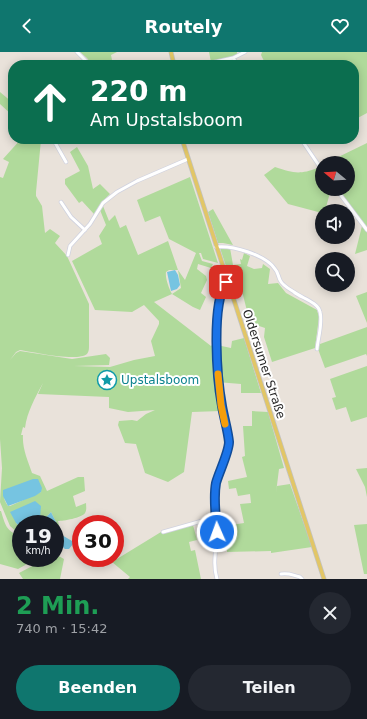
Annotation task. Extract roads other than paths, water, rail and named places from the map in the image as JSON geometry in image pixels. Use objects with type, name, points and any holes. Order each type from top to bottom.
[{"type":"main road","name":"Oldersumer Straße","points":[[184,144],[324,579]]},
{"type":"street","points":[[77,52],[85,60]]},
{"type":"street","points":[[224,60],[233,58],[245,52]]},
{"type":"street","points":[[57,144],[66,162]]},
{"type":"street","points":[[304,144],[315,160]]},
{"type":"street","points":[[68,255],[70,246],[85,230],[103,203],[117,192],[137,181],[188,158]]},
{"type":"street","points":[[341,196],[367,230]]},
{"type":"street","points":[[60,202],[85,230]]},
{"type":"street","points":[[216,247],[232,247],[248,252],[264,260],[275,269],[282,283],[294,293],[316,306],[320,311],[317,349]]},
{"type":"street","points":[[217,579],[215,567],[215,488],[228,450],[229,441],[221,405],[217,365],[216,329],[218,310],[224,286],[228,282]]},
{"type":"street","points":[[163,532],[216,518]]},
{"type":"street","points":[[281,574],[290,573],[302,579]]},
{"type":"water","points":[[175,270],[178,275],[180,285],[177,289],[171,291],[167,272]]},
{"type":"water","points":[[33,479],[38,479],[42,488],[41,492],[35,496],[8,506],[3,496],[3,490]]},
{"type":"water","points":[[35,501],[41,506],[40,515],[12,516],[10,512]]},
{"type":"water","points":[[64,536],[72,541],[72,545],[69,549],[65,549]]},
{"type":"place","name":"Upstalsboom","points":[[107,380]]}]
